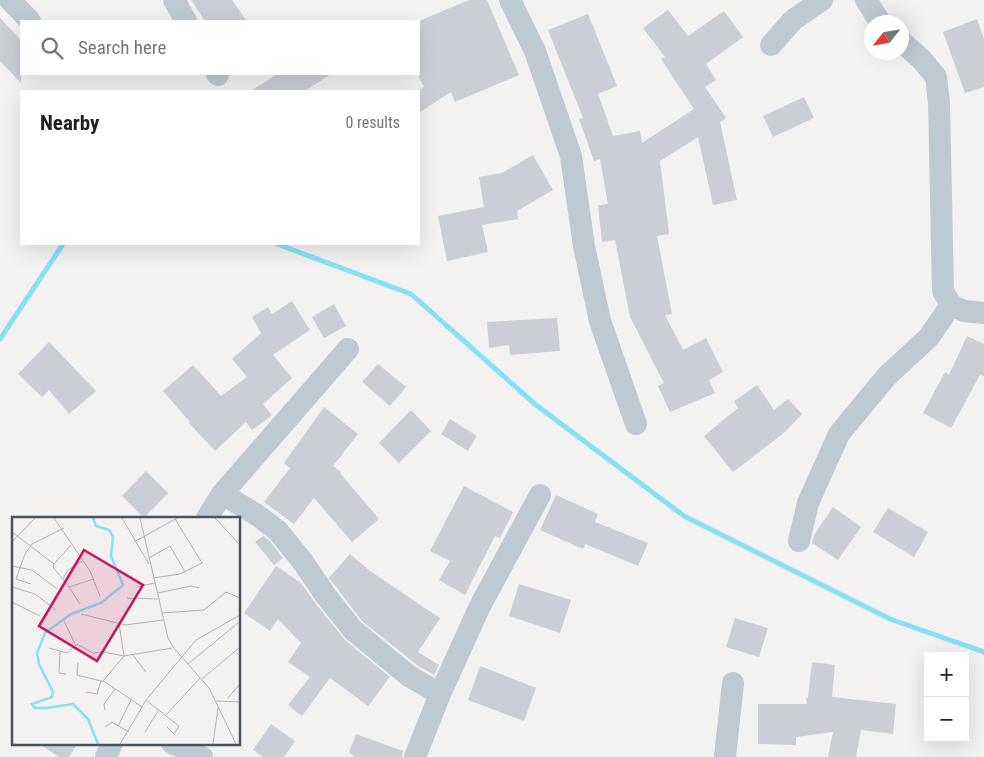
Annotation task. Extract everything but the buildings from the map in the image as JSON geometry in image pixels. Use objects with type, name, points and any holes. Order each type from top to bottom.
[{"type":"street","points":[[10,0],[29,20]]},
{"type":"street","points":[[174,0],[185,20]]},
{"type":"street","points":[[771,45],[793,20],[822,0]]},
{"type":"street","points":[[866,0],[876,15]]},
{"type":"street","points":[[513,1],[535,51],[571,156],[584,246],[600,321],[636,424]]},
{"type":"street","points":[[909,48],[936,76],[939,103],[943,291],[951,305],[964,311],[984,313]]},
{"type":"street","points":[[799,541],[808,503],[839,434],[888,376],[929,337],[951,305]]},
{"type":"street","points":[[208,517],[222,494],[348,349]]},
{"type":"street","points":[[222,494],[257,515],[278,531],[353,630],[409,676],[440,694]]},
{"type":"street","points":[[415,757],[440,694],[480,606],[540,494]]},
{"type":"street","points":[[725,757],[732,683]]},
{"type":"street","points":[[106,757],[112,744]]},
{"type":"street","points":[[174,744],[202,757]]},
{"type":"waterway","points":[[0,339],[62,245]]},
{"type":"waterway","points":[[280,245],[411,294],[536,405],[684,516],[890,619],[984,652]]}]
